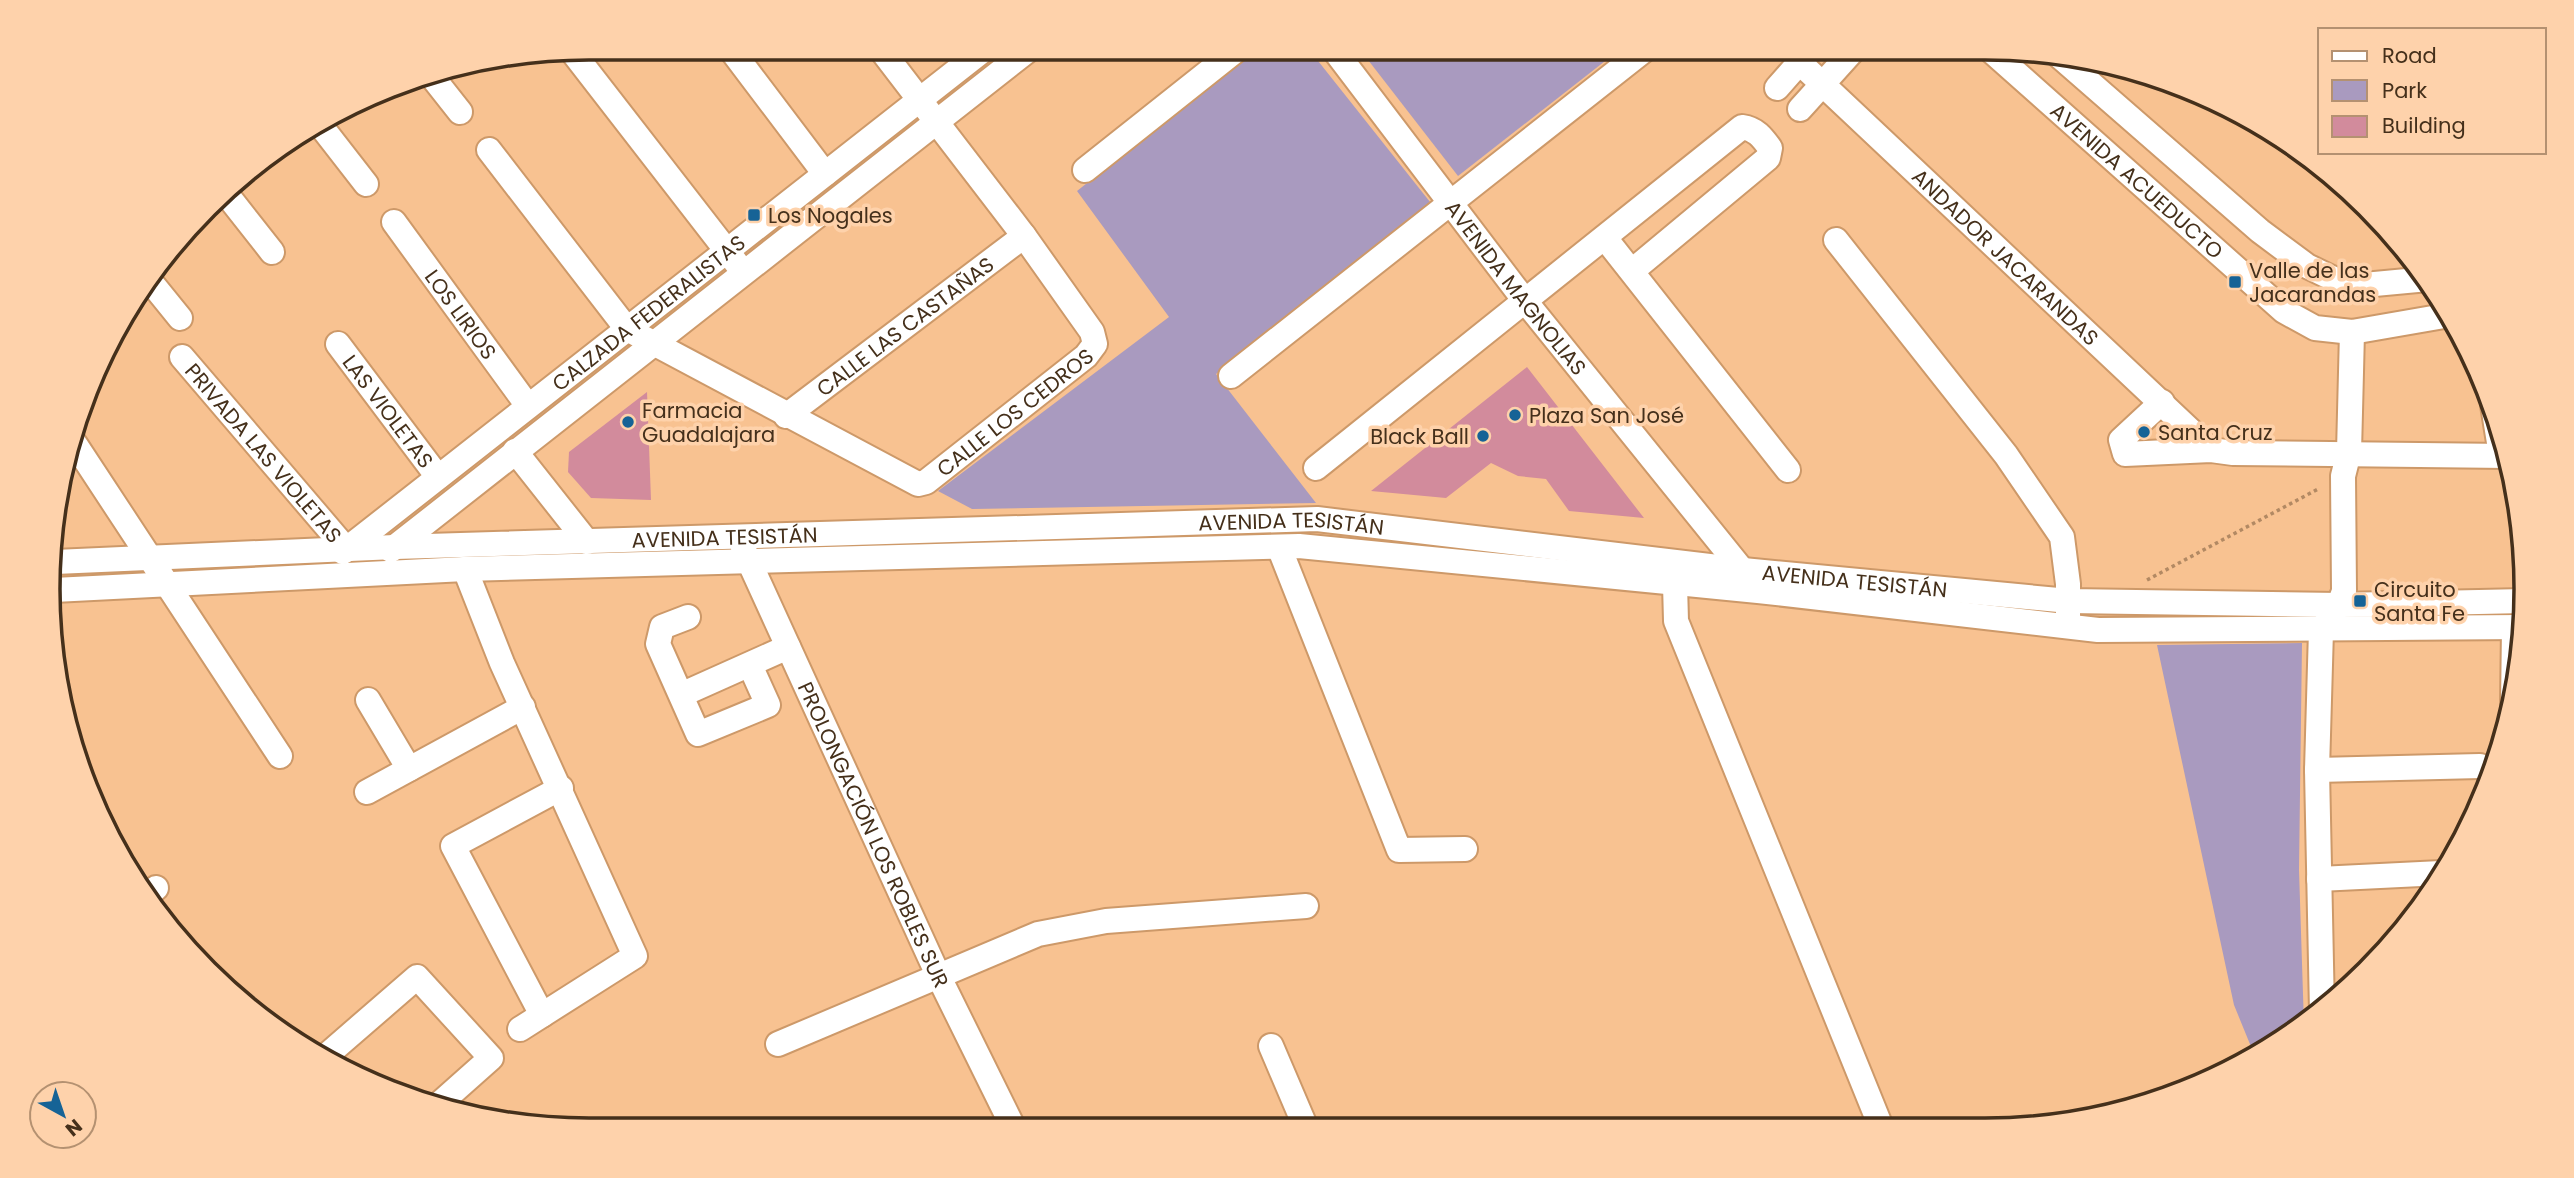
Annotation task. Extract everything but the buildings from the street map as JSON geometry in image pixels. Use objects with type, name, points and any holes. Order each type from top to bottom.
[{"type":"street","points":[[579,60],[744,272]]},
{"type":"street","points":[[739,60],[825,174]]},
{"type":"street","name":"CALLE LOS CEDROS","points":[[627,329],[907,481],[918,484],[926,482],[1086,356],[1094,344],[1092,332],[1024,236],[889,60]]},
{"type":"street","name":"CALZADA FEDERALISTAS","points":[[311,577],[970,60]]},
{"type":"street","name":"CALZADA FEDERALISTAS","points":[[360,574],[1016,60]]},
{"type":"street","points":[[1085,170],[1224,60]]},
{"type":"street","name":"AVENIDA MAGNOLIAS","points":[[1342,60],[1525,301],[1758,591]]},
{"type":"street","points":[[1231,376],[1631,60]]},
{"type":"street","points":[[1777,88],[1802,60]]},
{"type":"street","name":"ANDADOR JACARANDAS","points":[[1809,60],[1822,83],[2211,450]]},
{"type":"street","points":[[1800,109],[1844,60]]},
{"type":"street","name":"AVENIDA ACUEDUCTO","points":[[2002,60],[2284,312],[2315,328],[2352,332],[2439,317]]},
{"type":"street","name":"AVENIDA ACUEDUCTO","points":[[2072,67],[2260,231],[2307,267],[2336,280],[2364,285],[2414,280]]},
{"type":"street","points":[[437,83],[460,112]]},
{"type":"street","points":[[1316,468],[1742,127],[1752,128],[1761,136],[1770,148],[1768,158],[1632,271]]},
{"type":"street","points":[[324,130],[366,184]]},
{"type":"street","points":[[489,150],[627,329]]},
{"type":"street","points":[[231,200],[272,252]]},
{"type":"street","name":"LOS LIRIOS","points":[[394,222],[528,406]]},
{"type":"street","name":"CALLE LAS CASTAÑAS","points":[[786,416],[1024,236]]},
{"type":"street","points":[[1605,238],[1787,470]]},
{"type":"street","points":[[1836,240],[2006,455],[2062,537],[2068,601],[2067,627]]},
{"type":"street","points":[[155,287],[180,318]]},
{"type":"street","points":[[2327,992],[2319,879],[2317,770],[2321,630],[2339,605],[2344,591],[2343,476],[2349,452],[2352,332]]},
{"type":"street","name":"LAS VIOLETAS","points":[[338,344],[439,477]]},
{"type":"street","name":"PRIVADA LAS VIOLETAS","points":[[181,357],[346,550]]},
{"type":"street","points":[[2162,402],[2121,440],[2125,454],[2211,450],[2233,453],[2497,455]]},
{"type":"street","points":[[79,449],[280,756]]},
{"type":"street","points":[[515,452],[587,541]]},
{"type":"street","name":"AVENIDA TESISTÁN","points":[[61,562],[395,547],[1317,519],[1743,570],[2068,601],[2339,605],[2514,601]]},
{"type":"street","points":[[1091,526],[1094,552]]},
{"type":"street","name":"PROLONGACIÓN LOS ROBLES SUR","points":[[739,538],[938,975],[1009,1118]]},
{"type":"street","points":[[1279,547],[1399,850],[1465,849]]},
{"type":"street","name":"AVENIDA TESISTÁN","points":[[60,590],[465,569],[1279,547],[1329,549],[1758,591],[2067,627],[2125,631],[2513,627]]},
{"type":"street","points":[[465,569],[502,663],[635,956],[520,1029]]},
{"type":"street","points":[[1675,584],[1676,621],[1877,1118]]},
{"type":"street","points":[[688,617],[662,627],[658,644],[683,694],[698,734],[768,705],[750,665]]},
{"type":"street","points":[[683,694],[788,647]]},
{"type":"street","points":[[368,699],[409,769]]},
{"type":"street","points":[[367,792],[523,707]]},
{"type":"street","points":[[2317,770],[2480,766]]},
{"type":"street","points":[[542,1015],[453,846],[561,788]]},
{"type":"street","points":[[2319,879],[2431,873]]},
{"type":"street","points":[[778,1044],[1038,934],[1106,921],[1306,906]]},
{"type":"street","points":[[331,1052],[417,977],[491,1058],[446,1098]]},
{"type":"street","points":[[1271,1046],[1302,1118]]},
{"type":"path","points":[[2143,582],[2343,476]]},
{"type":"green space","points":[[1243,60],[1317,60],[1434,207],[1216,374],[1316,503],[972,509],[938,491],[1169,317],[1077,191]]},
{"type":"green space","points":[[1368,60],[1606,60],[1458,176]]},
{"type":"green space","points":[[2302,643],[2299,870],[2304,1011],[2251,1047],[2234,1005],[2157,645]]},
{"type":"place","name":"Los Nogales","points":[[754,215]]},
{"type":"place","name":"Valle de las Jacarandas","points":[[2235,282]]},
{"type":"place","name":"Plaza San José","points":[[1515,415]]},
{"type":"place","name":"Farmacia Guadalajara","points":[[628,422]]},
{"type":"place","name":"Santa Cruz","points":[[2144,432]]},
{"type":"place","name":"Black Ball","points":[[1483,436]]},
{"type":"place","name":"Circuito Santa Fe","points":[[2360,601]]}]
